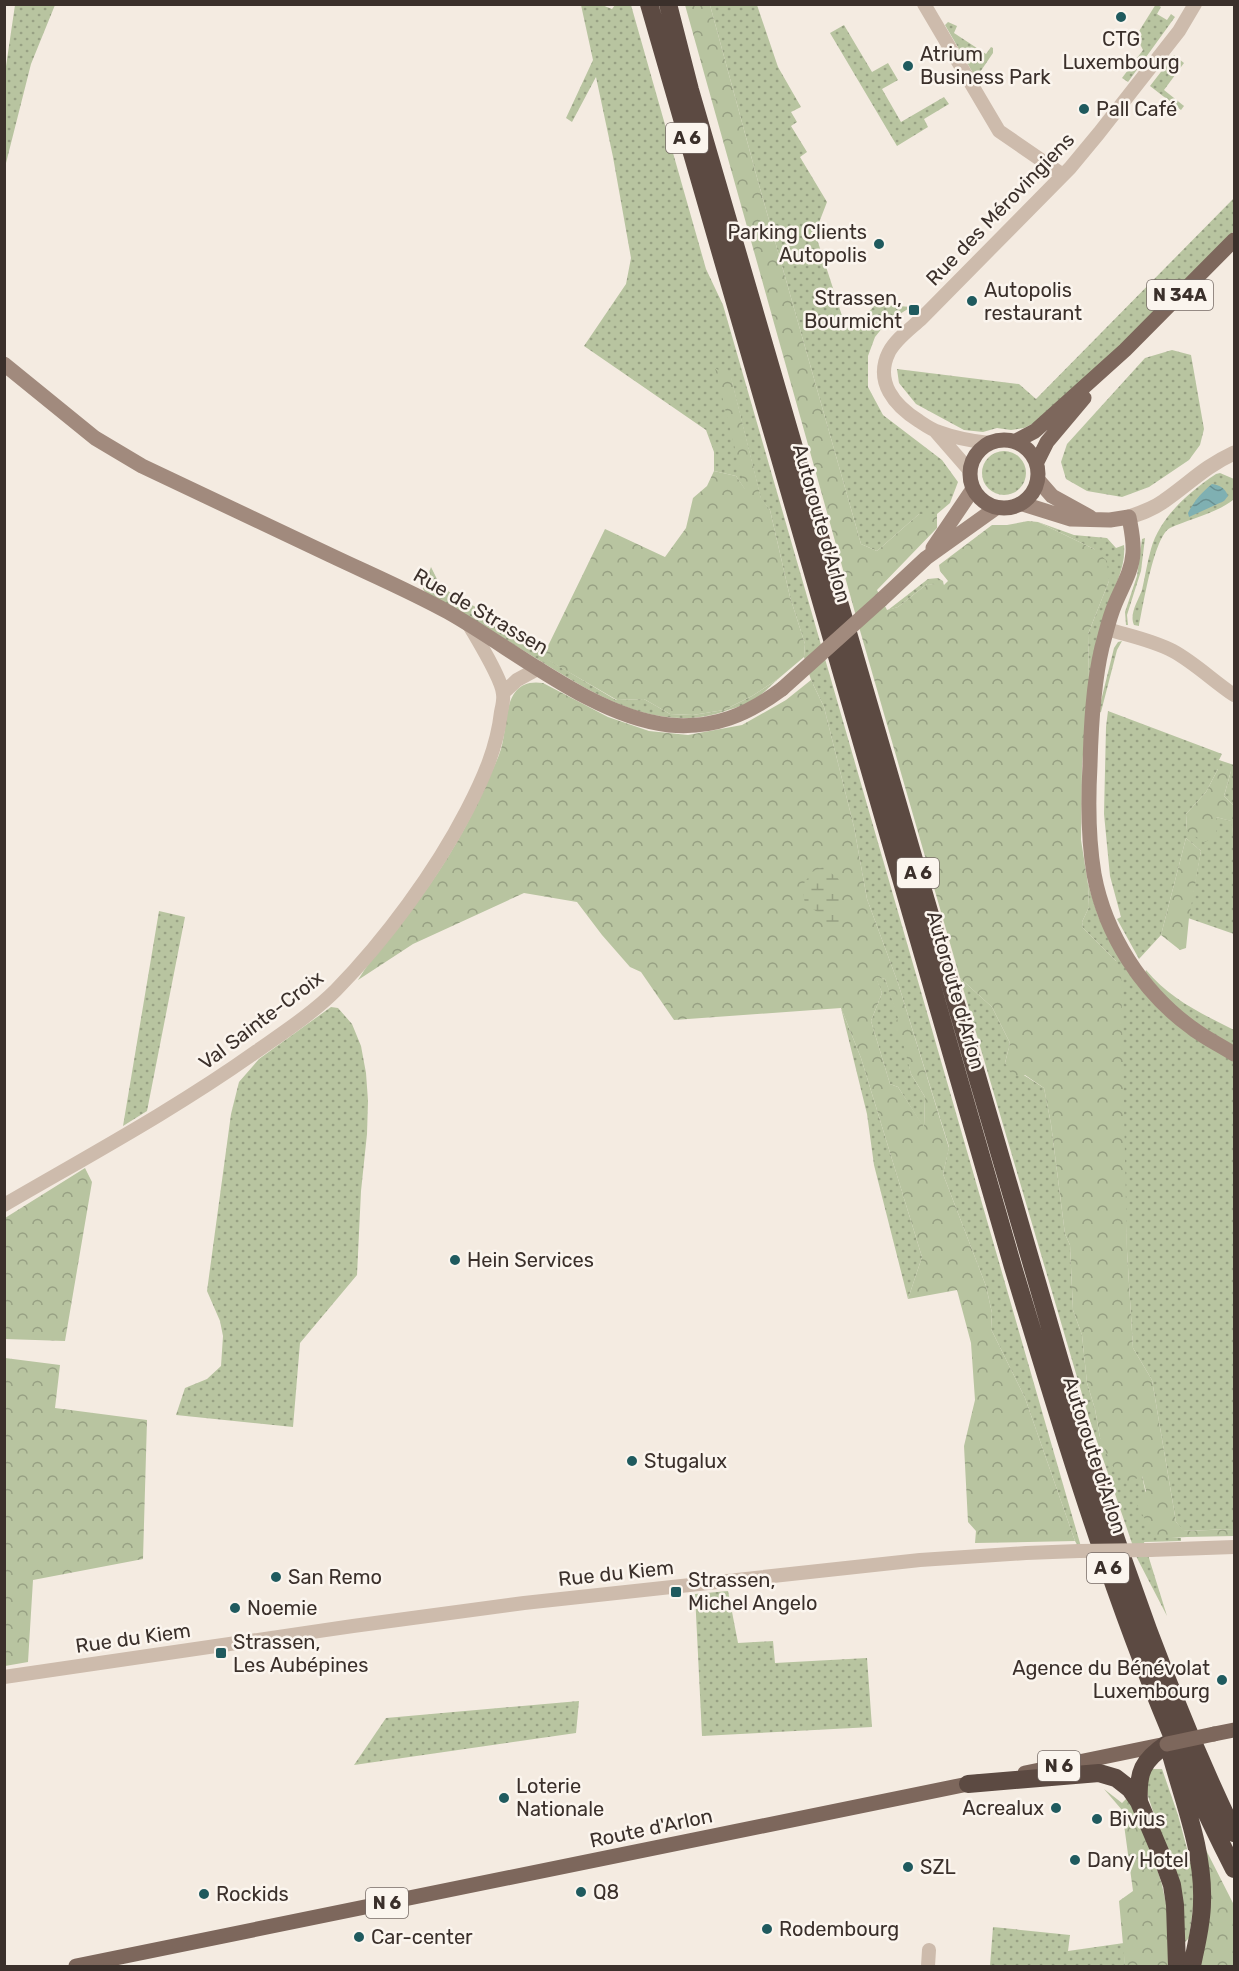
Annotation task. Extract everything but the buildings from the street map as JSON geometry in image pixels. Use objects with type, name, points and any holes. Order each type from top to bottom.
[{"type":"highway","name":"Autoroute d'Arlon","points":[[649,4],[1020,1290],[1088,1510],[1156,1696],[1234,1869]]},
{"type":"highway","name":"Autoroute d'Arlon","points":[[668,4],[700,124],[1078,1423],[1156,1652],[1234,1833]]},
{"type":"highway","points":[[1156,1696],[1195,1840],[1201,1873],[1203,1900],[1201,1925],[1192,1966]]},
{"type":"highway","points":[[1139,1802],[1138,1786],[1141,1771],[1155,1749]]},
{"type":"highway","points":[[968,1784],[1099,1773],[1116,1778],[1130,1789],[1139,1802],[1172,1885],[1178,1934],[1177,1966]]},
{"type":"main road","name":"N 34A","points":[[1016,441],[1035,431],[1125,350],[1234,240]]},
{"type":"main road","name":"N 34A","points":[[1037,462],[1047,442],[1125,350]]},
{"type":"main road","name":"Rue de Strassen","points":[[4,364],[95,438],[125,457],[418,597],[470,625],[582,695],[642,720],[668,725],[711,724],[735,717],[760,705],[782,689],[926,558],[996,508]]},
{"type":"main road","points":[[998,440],[1016,441],[1032,453],[1037,462],[1038,480],[1035,489],[1023,504],[1013,508],[996,508],[978,497],[973,489],[970,471],[975,455],[989,443],[998,440]]},
{"type":"main road","points":[[1038,480],[1052,496],[1093,519]]},
{"type":"main road","name":"Rue de Strassen","points":[[926,558],[973,489]]},
{"type":"main road","points":[[1023,504],[1071,519],[1110,520],[1129,517],[1133,538],[1132,561],[1107,629],[1095,692],[1089,789],[1090,841],[1094,874],[1114,934],[1145,983],[1191,1028],[1234,1054]]},
{"type":"main road","name":"Route d'Arlon","points":[[76,1966],[968,1784],[1155,1749],[1234,1730]]},
{"type":"street","points":[[924,4],[999,131],[1063,175]]},
{"type":"street","name":"Rue des Mérovingiens","points":[[970,471],[936,432],[896,404],[888,392],[884,378],[889,351],[906,331],[921,319],[1063,175],[1179,31],[1195,4]]},
{"type":"street","name":"Rue des Mérovingiens","points":[[936,432],[989,443]]},
{"type":"street","points":[[1129,517],[1148,511],[1163,502],[1209,466],[1234,453]]},
{"type":"street","points":[[470,625],[503,693],[517,680],[539,668]]},
{"type":"street","points":[[1107,629],[1156,643],[1174,652],[1234,695]]},
{"type":"street","name":"Val Sainte-Croix","points":[[4,1204],[190,1096],[270,1042],[337,988],[410,902],[460,824],[491,759],[503,693]]},
{"type":"street","name":"Rue du Kiem","points":[[4,1677],[536,1602],[920,1560],[1079,1551],[1234,1547]]},
{"type":"street","points":[[928,1966],[929,1950]]},
{"type":"green space","points":[[1156,4],[1161,7],[1157,14],[1167,20],[1171,14],[1175,17],[1128,82],[1122,78],[1143,50],[1136,36]]},
{"type":"green space","points":[[15,5],[55,5],[31,64],[5,167],[5,73]]},
{"type":"green space","points":[[581,5],[602,5],[612,9],[615,5],[631,5],[706,269],[723,305],[1084,1557],[1075,1541],[1025,1398],[991,1329],[992,1313],[986,1286],[943,1174],[949,1147],[898,983],[867,899],[854,827],[824,707],[811,680],[804,657],[805,644],[790,597],[770,510],[761,499],[731,378],[746,491],[736,476],[714,471],[714,452],[706,430],[584,346],[626,284],[631,258],[596,77],[572,122],[566,118],[593,60]]},
{"type":"green space","points":[[685,5],[710,5],[861,544],[877,551],[919,514],[937,514],[937,528],[877,590],[887,610],[898,607],[927,584],[944,585],[948,581],[940,571],[939,565],[992,525],[1038,522],[1094,549],[1107,561],[1109,581],[1088,634],[1089,681],[1082,767],[1081,840],[1089,907],[1082,922],[1083,928],[1116,961],[1121,970],[1127,1251],[1133,1348],[1152,1380],[1176,1522],[1184,1531],[1234,1529],[1234,1536],[1155,1537],[1137,1505],[1146,1491],[1142,1476],[1127,1483],[1111,1464],[1100,1438],[1095,1409],[1087,1383],[1082,1335],[1073,1310],[1070,1245],[1065,1234],[1051,1124],[1044,1088],[1025,1075],[1014,1076],[1005,1063],[1010,1043],[992,1007],[960,978]]},
{"type":"green space","points":[[710,5],[757,5],[778,67],[801,107],[791,112],[797,122],[791,126],[807,152],[800,157],[827,202],[815,233],[846,328],[857,324],[880,300],[886,305],[911,307],[887,322],[875,337],[868,356],[868,387],[883,415],[942,460],[958,482],[950,503],[937,514],[919,514],[877,551],[861,544]]},
{"type":"green space","points":[[948,22],[957,26],[954,33],[986,54],[991,47],[993,48],[993,53],[978,75],[973,73],[945,25]]},
{"type":"green space","points":[[844,25],[872,72],[888,63],[898,80],[882,89],[901,122],[944,97],[949,104],[924,119],[928,127],[897,146],[830,33]]},
{"type":"green space","points":[[1174,55],[1184,63],[1164,90],[1184,106],[1181,110],[1150,86]]},
{"type":"green space","points":[[1234,198],[1234,231],[1094,374],[1034,423],[1024,428],[1011,430],[997,428],[983,432],[964,430],[916,404],[899,383],[897,369],[1019,384],[1036,399]]},
{"type":"green space","points":[[1172,350],[1191,355],[1204,429],[1200,445],[1189,460],[1149,487],[1122,497],[1087,491],[1066,479],[1061,462],[1067,444],[1145,358]]},
{"type":"green space","points":[[715,368],[731,377],[761,498],[770,510],[790,597],[805,644],[804,657],[778,679],[724,710],[693,715],[670,714],[644,699],[617,700],[546,659],[547,648],[605,529],[665,557],[686,528],[693,498],[707,486],[714,471],[736,476],[745,489]]},
{"type":"green space","points":[[1004,451],[1013,452],[1020,457],[1025,464],[1025,482],[1020,489],[1013,494],[1004,495],[995,494],[988,489],[983,482],[982,473],[983,464],[988,457],[995,452]]},
{"type":"green space","points":[[1220,473],[1234,479],[1234,499],[1213,512],[1170,528],[1164,534],[1154,558],[1139,626],[1134,625],[1133,612],[1142,590],[1151,549],[1161,526],[1186,497]]},
{"type":"green space","points":[[1038,522],[1074,535],[1107,538],[1116,548],[1124,545],[1122,568],[1106,613],[1089,681],[1088,634],[1109,581],[1094,549]]},
{"type":"green space","points":[[1145,538],[1141,571],[1127,615],[1128,625],[1126,625],[1125,612],[1137,576],[1142,539]]},
{"type":"green space","points":[[431,567],[446,590],[547,648],[547,659],[616,700],[644,699],[670,714],[693,715],[724,710],[778,679],[748,703],[701,717],[675,718],[649,714],[624,706],[575,682],[426,593],[423,589]]},
{"type":"green space","points":[[938,578],[943,581],[944,586],[927,584],[898,607],[888,610],[928,579]]},
{"type":"green space","points":[[1122,641],[1117,650],[1101,712],[1098,713],[1114,648],[1118,642]]},
{"type":"green space","points":[[811,680],[824,707],[854,827],[867,899],[898,983],[949,1148],[943,1174],[986,1286],[992,1313],[991,1329],[1025,1398],[1075,1541],[975,1543],[976,1531],[968,1522],[964,1446],[975,1400],[971,1343],[957,1290],[908,1299],[922,1257],[861,1058],[841,1008],[674,1020],[641,972],[630,967],[577,902],[524,893],[413,944],[358,980],[430,884],[464,830],[498,759],[510,704],[520,687],[530,683],[543,683],[608,717],[649,731],[688,735],[742,725],[786,700]],"holes":[[[876,977],[885,979],[898,1018],[893,1026],[897,1037],[902,1039],[911,1074],[925,1097],[924,1127],[898,1087],[890,1084],[871,1021],[882,993]]]},
{"type":"green space","points":[[1108,711],[1222,754],[1219,760],[1234,765],[1234,806],[1224,796],[1231,771],[1218,769],[1206,792],[1186,814],[1187,831],[1216,817],[1232,821],[1234,934],[1188,918],[1201,851],[1186,838],[1161,935],[1139,959],[1117,919],[1121,917],[1110,876],[1104,814]]},
{"type":"green space","points":[[1224,765],[1231,771],[1224,796],[1234,806],[1234,833],[1231,821],[1216,817],[1216,838],[1204,842],[1187,831],[1186,814],[1206,792],[1218,769]]},
{"type":"green space","points":[[1186,838],[1201,851],[1186,948],[1180,950],[1161,935]]},
{"type":"green space","points":[[823,867],[840,880],[841,929],[836,933],[829,929],[819,913],[805,904],[802,886],[812,872]]},
{"type":"green space","points":[[1088,884],[1098,916],[1116,951],[1234,1058],[1234,1529],[1183,1531],[1176,1522],[1152,1380],[1133,1348],[1116,961],[1083,928],[1082,922],[1089,907]]},
{"type":"green space","points":[[159,911],[185,917],[147,1111],[123,1126]]},
{"type":"green space","points":[[1146,970],[1176,998],[1234,1030],[1234,1046],[1198,1025],[1172,1004],[1145,973]]},
{"type":"green space","points":[[875,976],[885,979],[899,1018],[911,1074],[925,1097],[924,1128],[898,1087],[890,1084],[871,1021],[882,993]]},
{"type":"green space","points":[[960,978],[992,1007],[1010,1043],[1005,1063],[1044,1088],[1051,1124],[1065,1234],[1070,1245],[1073,1310],[1082,1335],[1087,1383],[1095,1409],[1100,1438],[1142,1476],[1155,1536],[1181,1538],[1181,1541],[1144,1542],[1167,1616],[1137,1558],[1089,1418]]},
{"type":"green space","points":[[331,1007],[338,1008],[352,1024],[361,1046],[366,1073],[367,1134],[361,1191],[357,1275],[300,1343],[293,1427],[176,1415],[185,1388],[207,1379],[221,1366],[223,1336],[220,1321],[207,1291],[231,1114],[239,1082],[259,1059]]},
{"type":"green space","points":[[841,1008],[861,1058],[922,1257],[908,1299],[874,1165],[867,1114]]},
{"type":"green space","points":[[85,1168],[92,1182],[65,1341],[5,1339],[5,1218]]},
{"type":"green space","points":[[5,1358],[60,1365],[55,1408],[147,1420],[143,1559],[33,1580],[28,1662],[5,1666]]},
{"type":"green space","points":[[728,1591],[738,1643],[773,1641],[775,1663],[867,1658],[872,1727],[702,1736],[695,1594]]},
{"type":"green space","points":[[579,1701],[576,1733],[354,1765],[386,1718]]},
{"type":"green space","points":[[1150,1769],[1162,1769],[1178,1815],[1194,1875],[1194,1901],[1189,1938],[1184,1943],[1167,1853],[1145,1787]]},
{"type":"green space","points":[[1104,1789],[1122,1803],[1129,1796],[1154,1859],[1167,1908],[1170,1966],[1125,1966],[1119,1901],[1133,1891],[1122,1810]]},
{"type":"green space","points":[[1206,1850],[1234,1905],[1234,1966],[1199,1966],[1203,1852]]},
{"type":"green space","points":[[993,1927],[1070,1935],[1068,1951],[1124,1943],[1125,1966],[990,1966]]},
{"type":"water","points":[[1212,484],[1222,487],[1228,496],[1224,501],[1189,517],[1188,513],[1193,505]]},
{"type":"place","name":"CTG Luxembourg","points":[[1121,17]]},
{"type":"place","name":"Atrium Business Park","points":[[908,66]]},
{"type":"place","name":"Pall Café","points":[[1084,109]]},
{"type":"place","name":"Parking Clients Autopolis","points":[[879,244]]},
{"type":"place","name":"Autopolis restaurant","points":[[972,301]]},
{"type":"place","name":"Strassen, Bourmicht","points":[[914,310]]},
{"type":"place","name":"Hein Services","points":[[455,1260]]},
{"type":"place","name":"Stugalux","points":[[632,1461]]},
{"type":"place","name":"San Remo","points":[[276,1577]]},
{"type":"place","name":"Strassen, Michel Angelo","points":[[676,1592]]},
{"type":"place","name":"Noemie","points":[[235,1608]]},
{"type":"place","name":"Strassen, Les Aubépines","points":[[221,1653]]},
{"type":"place","name":"Agence du Bénévolat Luxembourg","points":[[1222,1680]]},
{"type":"place","name":"Loterie Nationale","points":[[504,1798]]},
{"type":"place","name":"Acrealux","points":[[1056,1808]]},
{"type":"place","name":"Bivius","points":[[1097,1819]]},
{"type":"place","name":"Dany Hotel","points":[[1075,1860]]},
{"type":"place","name":"SZL","points":[[908,1867]]},
{"type":"place","name":"Q8","points":[[581,1892]]},
{"type":"place","name":"Rockids","points":[[204,1894]]},
{"type":"place","name":"Rodembourg","points":[[767,1929]]},
{"type":"place","name":"Car-center","points":[[359,1937]]}]
